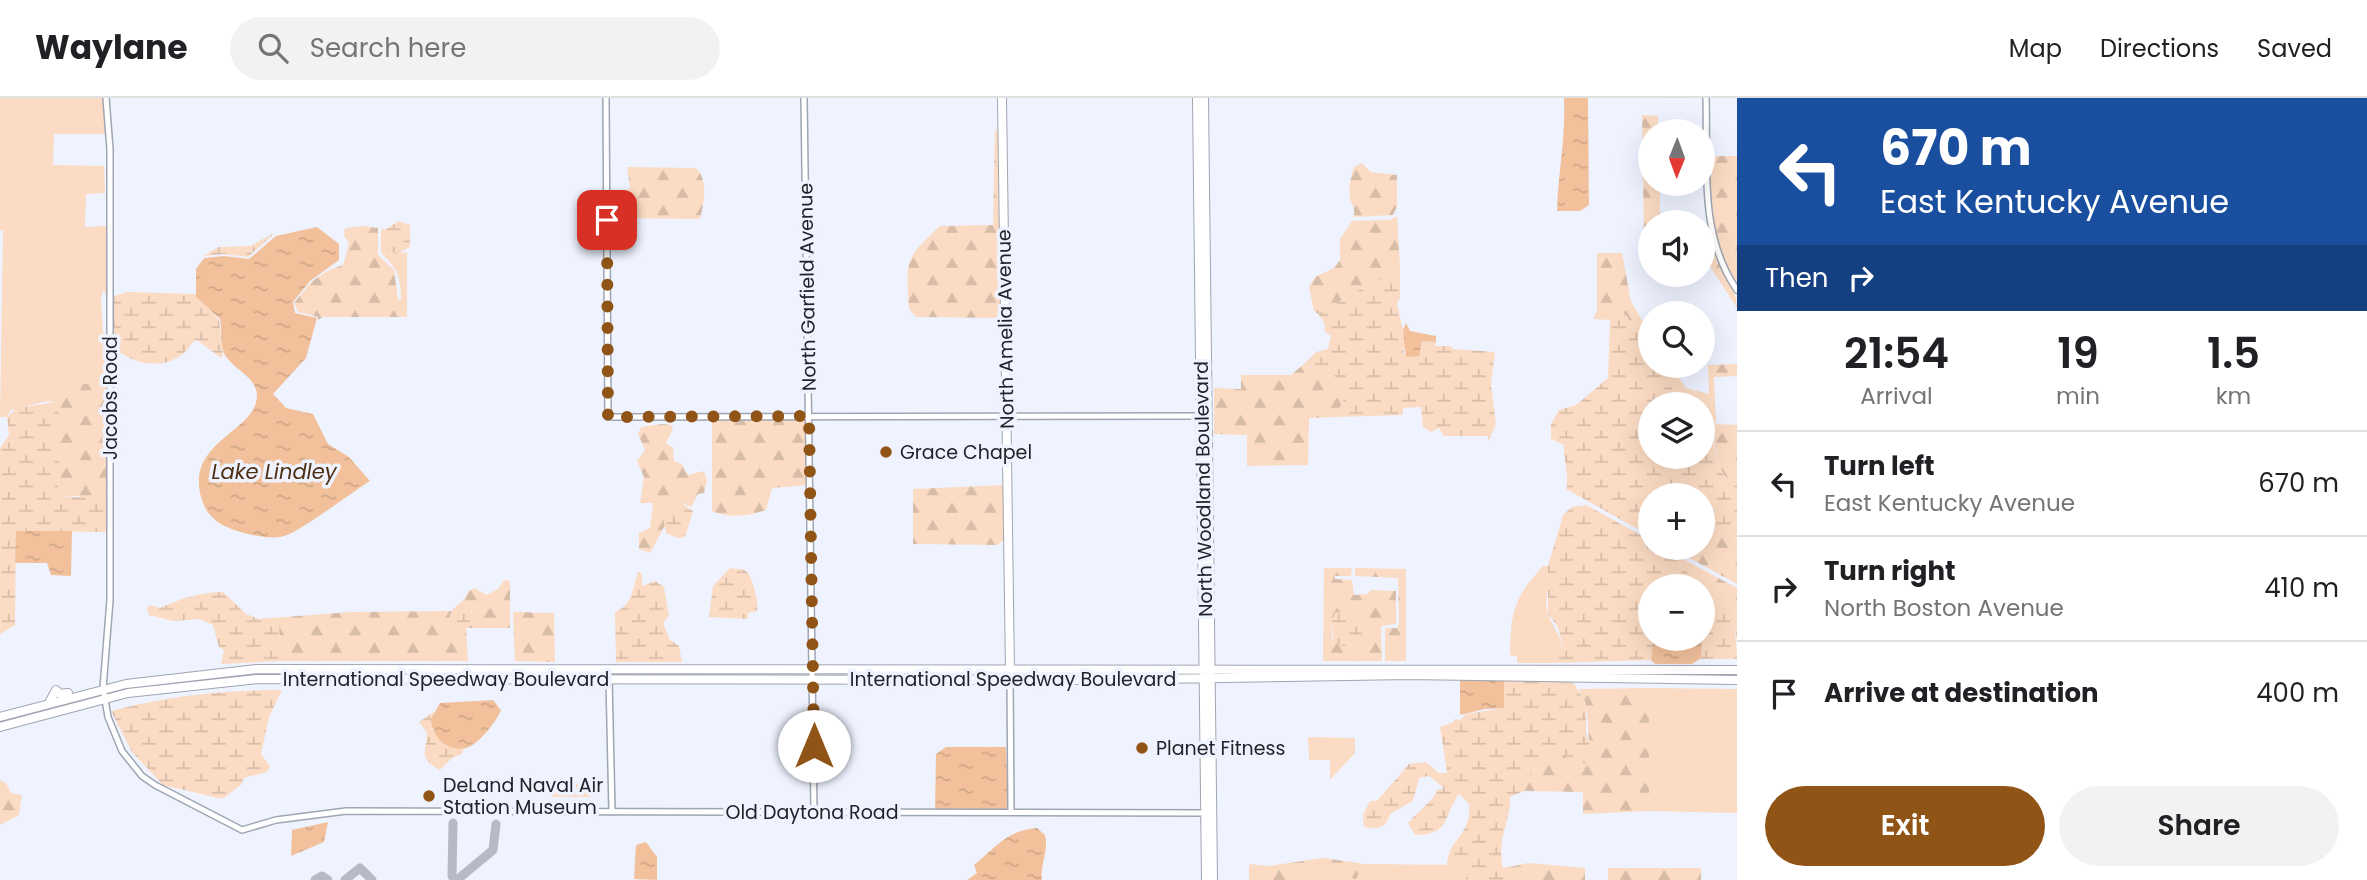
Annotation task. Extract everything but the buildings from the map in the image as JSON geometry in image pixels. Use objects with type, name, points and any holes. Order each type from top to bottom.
[{"type":"main road","name":"North Amelia Avenue","points":[[1002,98],[1010,675]]},
{"type":"main road","name":"North Woodland Boulevard","points":[[1197,98],[1206,416],[1206,880]]},
{"type":"main road","name":"North Woodland Boulevard","points":[[1204,98],[1208,674],[1212,777],[1207,811],[1213,847],[1213,880]]},
{"type":"main road","points":[[1204,653],[1199,666],[1184,675],[1197,685],[1205,698]]},
{"type":"main road","name":"International Speedway Boulevard","points":[[0,727],[103,693],[170,676],[257,669],[512,674],[813,675],[899,679],[1107,670],[1184,675]]},
{"type":"main road","name":"International Speedway Boulevard","points":[[0,717],[50,701],[56,690],[63,695],[92,691],[103,693],[237,679],[498,679],[526,669],[609,674]]},
{"type":"main road","points":[[899,679],[907,676],[909,670]]},
{"type":"main road","name":"International Speedway Boulevard","points":[[813,675],[925,670],[1093,680],[1208,674],[1737,670]]},
{"type":"main road","points":[[912,679],[925,670]]},
{"type":"main road","points":[[1093,680],[1107,670]]},
{"type":"main road","name":"International Speedway Boulevard","points":[[1568,672],[1737,680]]},
{"type":"main road","points":[[1205,762],[1212,777]]},
{"type":"street","name":"Jacobs Road","points":[[106,98],[110,163],[110,533],[109,622],[103,693],[114,736],[142,776],[244,830]]},
{"type":"street","points":[[606,98],[608,417],[1206,416]]},
{"type":"street","name":"North Garfield Avenue","points":[[804,98],[814,812]]},
{"type":"street","points":[[1706,98],[1709,215],[1713,240],[1722,266],[1737,290]]},
{"type":"street","points":[[609,674],[611,812]]},
{"type":"street","name":"North Amelia Avenue","points":[[1010,675],[1011,812]]},
{"type":"street","name":"Old Daytona Road","points":[[244,830],[276,820],[327,813],[418,811],[1207,811]]},
{"type":"green space","points":[[0,98],[104,98],[107,134],[54,134],[53,165],[104,166],[105,193],[86,194],[85,227],[107,226],[107,296],[103,290],[101,299],[103,333],[108,338],[108,382],[83,384],[63,397],[11,410],[7,417],[0,417],[3,230],[0,231]]},
{"type":"green space","points":[[1642,115],[1658,116],[1658,119],[1642,119]]},
{"type":"green space","points":[[995,128],[1001,136],[1003,294],[998,318],[916,317],[909,309],[908,270],[910,261],[920,246],[940,226],[993,225]]},
{"type":"green space","points":[[1715,156],[1737,156],[1737,287],[1717,240],[1715,210],[1711,196],[1715,196]]},
{"type":"green space","points":[[1362,163],[1371,172],[1397,175],[1397,207],[1393,215],[1354,217],[1349,195],[1350,183],[1354,167]]},
{"type":"green space","points":[[627,167],[696,168],[704,186],[700,219],[614,218],[610,200],[617,202],[630,187]]},
{"type":"green space","points":[[1643,196],[1660,196],[1660,210],[1644,210]]},
{"type":"green space","points":[[1397,216],[1400,266],[1318,314],[1314,311],[1309,287],[1315,277],[1334,268],[1340,260],[1340,239],[1352,221],[1390,220]]},
{"type":"green space","points":[[399,221],[410,225],[410,247],[396,254],[385,247],[386,229]]},
{"type":"green space","points":[[345,228],[378,228],[378,255],[394,270],[398,300],[401,299],[399,279],[391,263],[381,253],[381,229],[386,229],[386,237],[402,253],[407,252],[407,317],[323,317],[318,320],[318,317],[298,312],[294,303],[311,282],[327,271],[343,265],[349,243],[344,236]]},
{"type":"green space","points":[[276,232],[248,257],[224,254],[203,256],[219,247],[250,246]]},
{"type":"green space","points":[[1715,252],[1731,283],[1737,308],[1715,274]]},
{"type":"green space","points":[[1597,253],[1622,253],[1631,302],[1638,313],[1638,332],[1631,326],[1627,316],[1613,314],[1610,320],[1593,319],[1597,311]]},
{"type":"green space","points":[[1400,266],[1400,298],[1397,303],[1406,345],[1403,354],[1419,348],[1422,341],[1436,342],[1435,346],[1451,346],[1453,349],[1495,352],[1491,384],[1496,424],[1488,442],[1488,436],[1444,436],[1439,428],[1431,432],[1423,427],[1421,407],[1403,408],[1403,415],[1335,417],[1345,396],[1343,388],[1329,369],[1315,370],[1305,363],[1316,352],[1328,349],[1331,336],[1325,332],[1324,322],[1318,314]]},
{"type":"green space","points":[[127,292],[195,294],[219,320],[223,355],[221,358],[197,340],[176,358],[157,364],[138,361],[120,352],[112,346],[112,297]]},
{"type":"green space","points":[[1621,312],[1627,316],[1631,326],[1638,332],[1638,378],[1666,378],[1675,392],[1638,392],[1638,469],[1715,469],[1715,448],[1723,473],[1737,485],[1737,530],[1715,529],[1715,483],[1638,483],[1638,529],[1566,489],[1564,445],[1551,439],[1551,424],[1559,410],[1576,405],[1608,378],[1610,320],[1613,314]]},
{"type":"green space","points":[[1305,363],[1315,370],[1329,369],[1345,392],[1335,417],[1309,418],[1308,465],[1247,466],[1247,435],[1214,434],[1214,388],[1241,389],[1241,375],[1291,375]]},
{"type":"green space","points":[[1737,364],[1737,376],[1715,377],[1715,365]]},
{"type":"green space","points":[[1666,378],[1679,378],[1686,388],[1701,392],[1675,392]]},
{"type":"green space","points":[[1708,378],[1714,378],[1715,392],[1709,392]]},
{"type":"green space","points":[[108,382],[108,481],[97,504],[91,505],[79,496],[61,496],[58,490],[60,450],[52,430],[57,402],[46,402],[83,384]]},
{"type":"green space","points":[[1715,400],[1716,424],[1737,425],[1737,485],[1724,474],[1717,456]]},
{"type":"green space","points":[[57,402],[59,413],[52,430],[60,450],[58,490],[63,496],[87,498],[92,504],[97,503],[108,481],[108,532],[16,531],[15,625],[0,634],[0,448],[9,435],[7,417],[17,408]]},
{"type":"green space","points":[[807,419],[808,485],[772,488],[766,510],[759,512],[732,516],[712,511],[712,420]]},
{"type":"green space","points":[[671,425],[673,429],[666,443],[673,448],[674,461],[682,464],[688,475],[704,471],[707,480],[704,493],[698,494],[691,507],[678,501],[650,553],[639,549],[639,533],[650,528],[653,503],[640,503],[644,477],[637,461],[645,450],[638,434],[641,427]]},
{"type":"green space","points":[[1004,485],[1005,539],[997,545],[913,544],[913,489]]},
{"type":"green space","points":[[678,501],[693,511],[685,537],[677,538],[666,533],[664,522]]},
{"type":"green space","points":[[1586,505],[1638,533],[1638,560],[1678,560],[1689,574],[1638,574],[1638,651],[1652,651],[1651,660],[1553,663],[1563,647],[1558,627],[1548,614],[1548,566],[1563,515],[1572,507]]},
{"type":"green space","points":[[1715,529],[1737,530],[1737,584],[1693,560],[1715,560]]},
{"type":"green space","points":[[1676,560],[1685,560],[1711,574],[1687,574]]},
{"type":"green space","points":[[1543,566],[1548,566],[1549,571],[1547,610],[1563,651],[1553,663],[1517,663],[1517,656],[1510,655],[1513,617],[1525,588]]},
{"type":"green space","points":[[730,568],[745,571],[753,585],[757,611],[748,613],[748,619],[709,617],[713,586]]},
{"type":"green space","points":[[1324,568],[1352,568],[1351,576],[1335,576],[1335,579],[1352,580],[1354,595],[1368,594],[1370,590],[1396,591],[1396,624],[1381,626],[1382,661],[1323,661]],"holes":[[[1336,612],[1360,646],[1343,646],[1332,639],[1331,621]]]},
{"type":"green space","points":[[1355,568],[1406,569],[1406,661],[1385,661],[1385,628],[1397,628],[1399,624],[1398,578],[1355,576]]},
{"type":"green space","points":[[638,572],[642,574],[642,586],[655,581],[664,587],[669,616],[663,623],[670,640],[679,646],[682,662],[616,662],[615,612],[629,600]]},
{"type":"green space","points":[[1715,576],[1737,588],[1737,641],[1733,625],[1715,601]]},
{"type":"green space","points":[[504,580],[510,581],[510,628],[466,628],[468,661],[278,661],[284,652],[280,649],[279,626],[257,619],[351,612],[452,611],[448,622],[465,628],[473,611],[463,601],[469,591],[475,588],[486,595],[498,589]]},
{"type":"green space","points":[[223,592],[246,614],[279,626],[280,649],[284,652],[278,661],[221,664],[224,650],[219,647],[213,625],[200,619],[173,621],[149,615],[147,608],[151,605],[160,608],[190,597]]},
{"type":"green space","points":[[462,601],[471,606],[472,618],[466,628],[454,629],[448,622],[453,609]]},
{"type":"green space","points":[[1715,601],[1726,612],[1733,627],[1737,659],[1701,659],[1701,651],[1715,651]]},
{"type":"green space","points":[[513,612],[554,613],[555,662],[515,661]]},
{"type":"green space","points":[[1336,612],[1357,623],[1361,633],[1360,646],[1343,646],[1334,642],[1331,621]]},
{"type":"green space","points":[[1504,679],[1574,683],[1586,704],[1586,731],[1592,755],[1590,764],[1570,763],[1563,753],[1552,756],[1524,781],[1524,791],[1510,797],[1501,857],[1503,868],[1528,863],[1521,880],[1466,880],[1466,865],[1447,865],[1451,849],[1464,830],[1469,815],[1469,804],[1459,794],[1440,829],[1426,834],[1415,835],[1408,823],[1432,799],[1437,790],[1444,788],[1429,776],[1419,778],[1413,801],[1390,814],[1381,827],[1364,827],[1363,815],[1370,801],[1377,801],[1409,764],[1426,762],[1439,773],[1447,773],[1440,727],[1454,722],[1454,719],[1460,720],[1466,714],[1504,708]]},
{"type":"green space","points":[[1649,688],[1737,689],[1737,813],[1649,811]]},
{"type":"green space","points":[[1649,688],[1649,811],[1583,814],[1583,792],[1524,791],[1524,781],[1552,756],[1564,753],[1570,763],[1590,764],[1586,705],[1579,689]]},
{"type":"green space","points":[[282,690],[269,717],[261,754],[270,766],[267,772],[244,778],[241,785],[222,799],[163,785],[132,752],[111,711],[195,695]]},
{"type":"green space","points":[[435,711],[432,719],[434,732],[443,741],[464,748],[462,754],[452,758],[440,770],[426,758],[427,733],[419,722]]},
{"type":"green space","points":[[1308,737],[1355,738],[1355,753],[1330,780],[1330,760],[1309,760]]},
{"type":"green space","points":[[0,780],[6,783],[11,793],[22,795],[19,815],[0,825]]},
{"type":"green space","points":[[551,784],[591,784],[591,797],[551,797]]},
{"type":"green space","points":[[1323,858],[1363,865],[1356,879],[1315,871],[1308,872],[1305,880],[1249,880],[1249,864],[1269,866]]},
{"type":"green space","points":[[1528,863],[1585,868],[1585,880],[1521,880]]},
{"type":"green space","points":[[1362,864],[1466,865],[1466,880],[1305,880],[1308,872],[1328,869],[1341,876]]},
{"type":"green space","points":[[1608,868],[1701,868],[1701,880],[1608,880]]},
{"type":"water","points":[[1564,98],[1588,98],[1589,205],[1580,211],[1557,211]]},
{"type":"water","name":"Lake Lindley","points":[[317,227],[339,244],[339,260],[310,281],[293,302],[295,313],[317,318],[306,358],[273,394],[286,408],[313,414],[328,444],[349,457],[370,481],[292,533],[279,537],[254,535],[218,522],[206,510],[201,497],[199,478],[203,463],[212,450],[246,419],[254,408],[257,396],[253,384],[225,355],[220,319],[196,297],[196,269],[204,258],[224,256],[249,259],[276,236]]},
{"type":"water","points":[[1406,323],[1410,331],[1436,336],[1436,342],[1422,341],[1419,356],[1406,357],[1403,330]]},
{"type":"water","points":[[16,531],[72,531],[71,576],[51,575],[47,563],[15,563]]},
{"type":"water","points":[[1652,651],[1701,651],[1701,658],[1692,664],[1655,664],[1651,660]]},
{"type":"water","points":[[1460,678],[1504,679],[1504,708],[1460,715]]},
{"type":"water","points":[[493,700],[501,710],[492,725],[473,745],[462,749],[449,746],[434,732],[431,719],[440,703]]},
{"type":"water","points":[[946,747],[1006,747],[1008,806],[1005,810],[935,811],[936,754]]},
{"type":"water","points":[[328,822],[324,842],[291,856],[292,830]]},
{"type":"water","points":[[1037,828],[1045,835],[1046,841],[1042,880],[967,880],[977,873],[974,865],[1002,841],[1017,832]]},
{"type":"water","points":[[646,842],[657,857],[657,880],[634,879],[636,845]]},
{"type":"taxiway","points":[[453,823],[452,876],[455,880]]},
{"type":"taxiway","points":[[457,880],[493,850],[496,824]]},
{"type":"taxiway","points":[[345,880],[360,868],[372,880]]},
{"type":"taxiway","points":[[315,880],[322,876],[328,880]]},
{"type":"place","name":"Grace Chapel","points":[[886,452]]},
{"type":"place","name":"Planet Fitness","points":[[1142,748]]},
{"type":"place","name":"DeLand Naval Air Station Museum","points":[[429,796]]},
{"type":"route","points":[[607,220],[608,417],[809,416],[814,746]]}]
